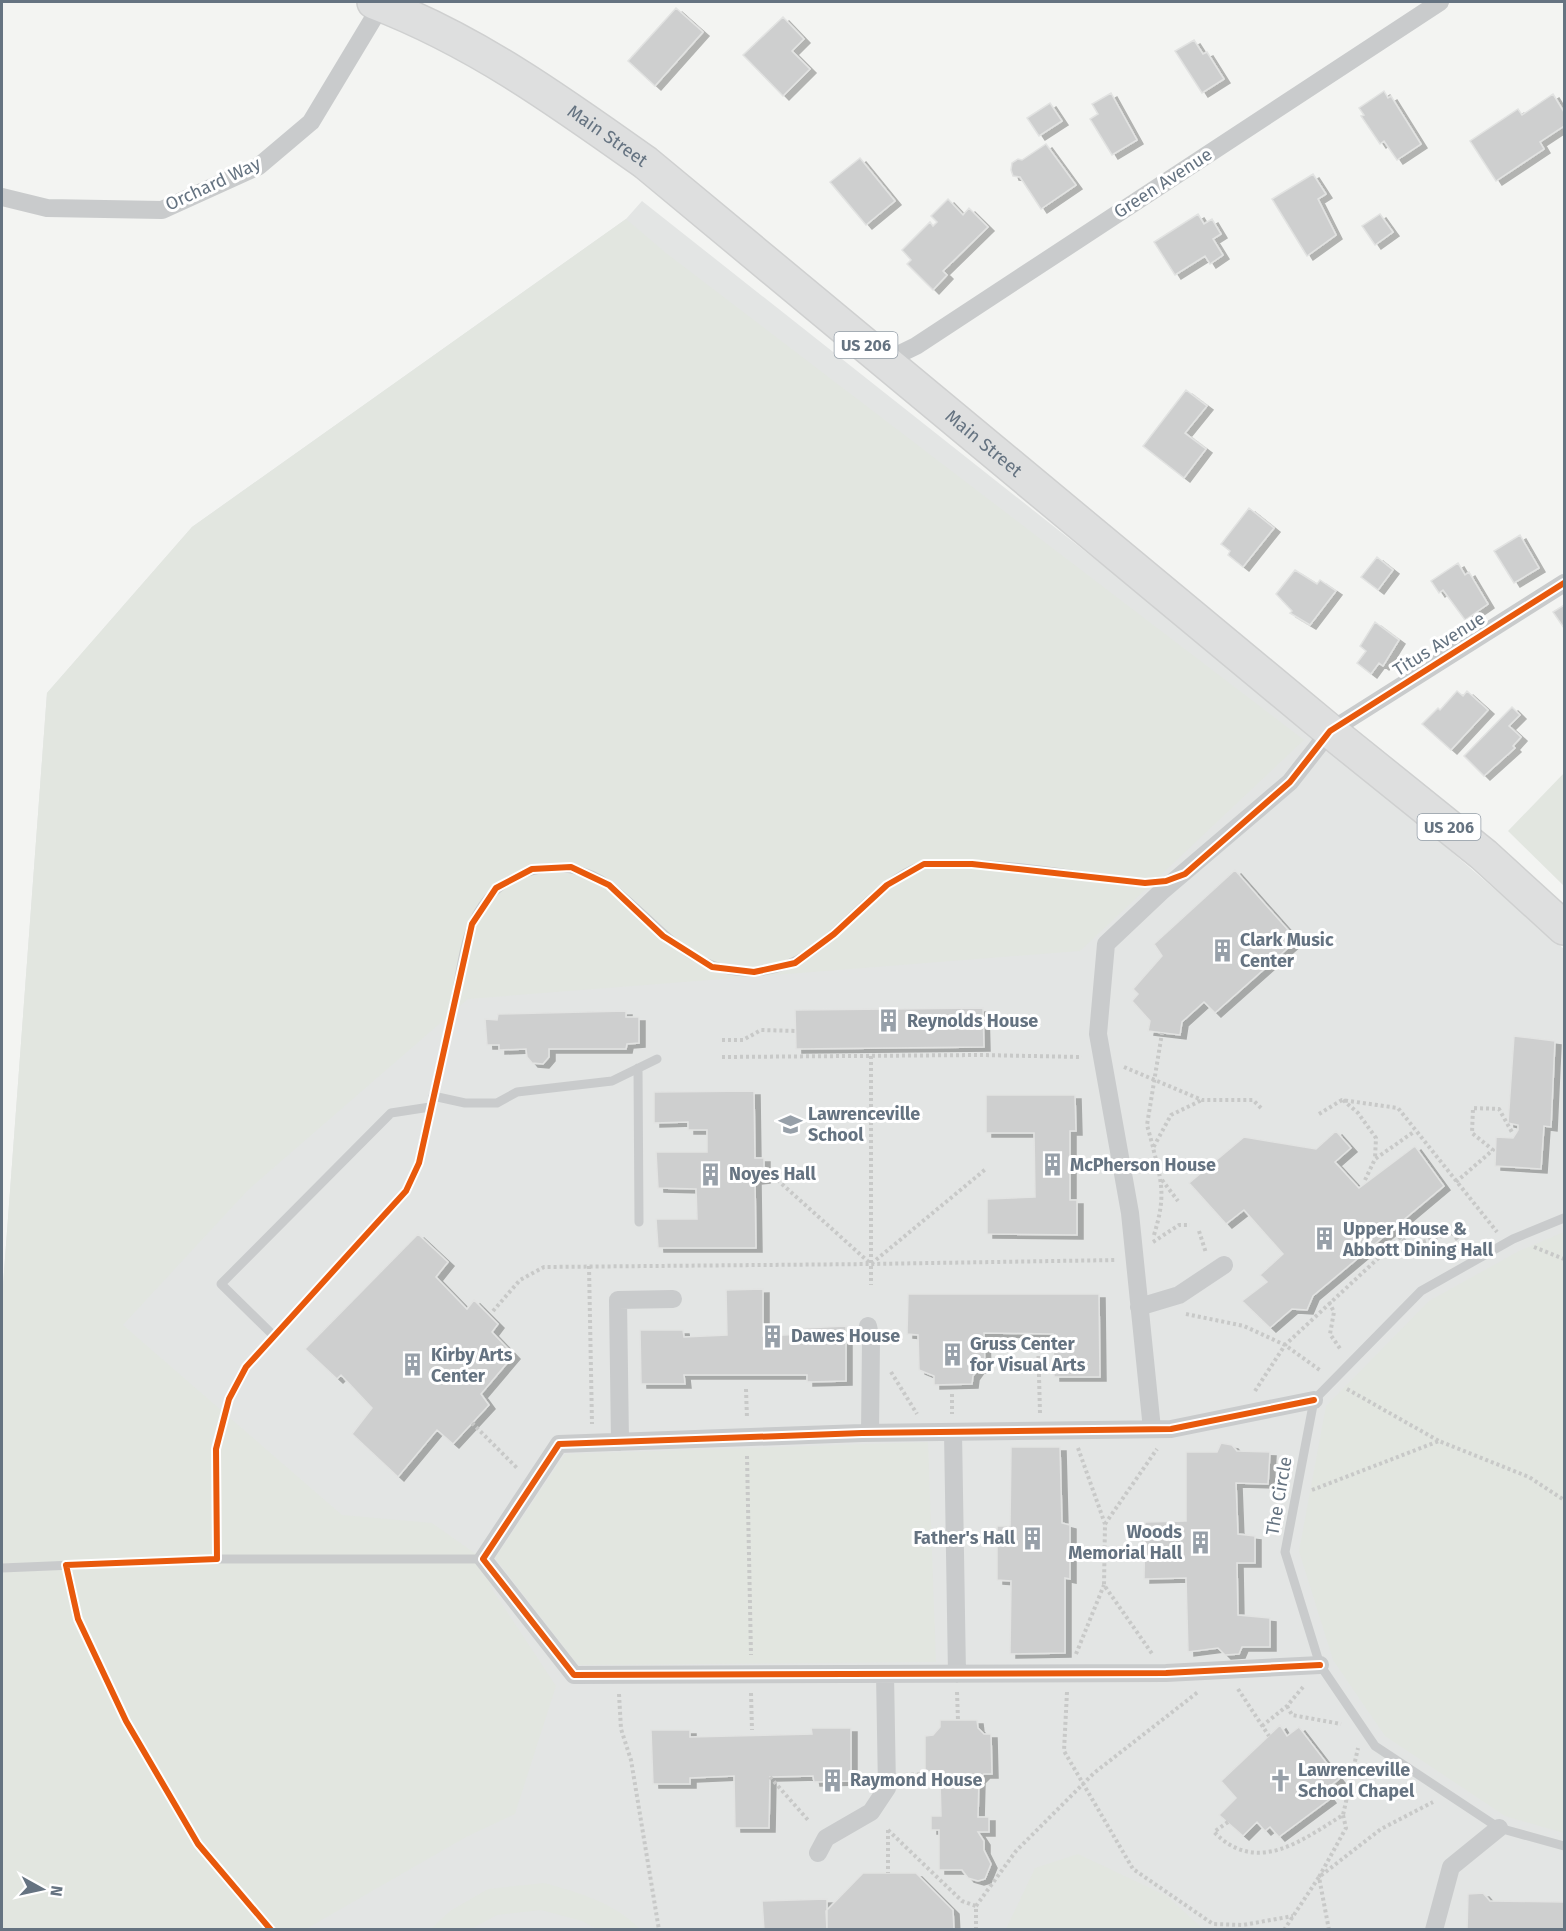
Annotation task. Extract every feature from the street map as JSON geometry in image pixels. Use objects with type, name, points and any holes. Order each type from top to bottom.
[{"type":"highway","name":"Main Street","points":[[378,3],[474,47],[552,96],[646,163],[1330,731],[1484,855],[1564,928]]},
{"type":"street","name":"Green Avenue","points":[[885,361],[916,346],[1440,2]]},
{"type":"street","name":"Orchard Way","points":[[2,198],[47,208],[162,210],[259,166],[311,122],[378,3]]},
{"type":"street","name":"Titus Avenue","points":[[1152,1429],[1139,1306],[1143,1245],[1098,1034],[1106,944],[1161,892],[1185,874],[1290,782],[1330,731],[1564,583]]},
{"type":"street","points":[[1139,1306],[1179,1295],[1224,1265]]},
{"type":"street","points":[[620,1442],[618,1300],[673,1299]]},
{"type":"street","points":[[870,1333],[870,1433]]},
{"type":"street","points":[[1314,1400],[1171,1429],[870,1433],[559,1444],[483,1559],[574,1675],[1166,1672],[1320,1665]]},
{"type":"street","points":[[953,1432],[957,1674]]},
{"type":"street","points":[[818,1852],[826,1838],[871,1812],[887,1788],[885,1674]]},
{"type":"street","points":[[1434,1929],[1451,1867],[1499,1828]]},
{"type":"lane","points":[[217,1559],[216,1449],[229,1399],[246,1367],[406,1191],[419,1163],[472,924],[496,888],[532,869],[571,867],[609,885],[663,936],[712,966],[754,972],[795,963],[834,934],[887,885],[924,864],[972,864],[1145,884],[1166,881],[1185,874]]},
{"type":"lane","points":[[433,1096],[465,1103],[497,1102],[517,1092],[612,1081],[657,1059]]},
{"type":"lane","points":[[638,1068],[639,1222]]},
{"type":"lane","points":[[274,1336],[221,1284],[391,1113],[430,1107]]},
{"type":"lane","points":[[1314,1400],[1421,1291],[1513,1239],[1564,1218]]},
{"type":"lane","name":"The Circle","points":[[1314,1400],[1294,1497],[1286,1551],[1320,1665],[1375,1746],[1499,1828],[1564,1846]]},
{"type":"lane","points":[[2,1568],[217,1559],[483,1559]]},
{"type":"lane","points":[[66,1565],[78,1618],[126,1721],[198,1844],[271,1929]]},
{"type":"path","points":[[722,1040],[743,1040],[761,1030],[795,1031]]},
{"type":"path","points":[[1143,1245],[1163,1206],[1161,1179],[1148,1125],[1153,1080],[1162,1033]]},
{"type":"path","points":[[722,1057],[980,1055],[1103,1058],[1202,1100],[1253,1100],[1262,1109]]},
{"type":"path","points":[[871,1056],[871,1285]]},
{"type":"path","points":[[1153,1148],[1171,1115],[1202,1100]]},
{"type":"path","points":[[1342,1100],[1358,1113],[1376,1138],[1375,1159],[1365,1180]]},
{"type":"path","points":[[1319,1114],[1342,1100],[1398,1108],[1494,1231],[1564,1259]]},
{"type":"path","points":[[1456,1182],[1493,1150],[1472,1133],[1473,1108],[1499,1109],[1513,1134]]},
{"type":"path","points":[[1375,1159],[1415,1131]]},
{"type":"path","points":[[764,1168],[871,1264]]},
{"type":"path","points":[[871,1264],[987,1168]]},
{"type":"path","points":[[1161,1179],[1178,1201]]},
{"type":"path","points":[[494,1311],[520,1280],[544,1267],[1116,1261],[1179,1226],[1190,1225]]},
{"type":"path","points":[[1253,1413],[1254,1393],[1285,1345],[1401,1238],[1409,1246],[1452,1233],[1474,1261]]},
{"type":"path","points":[[589,1266],[592,1443]]},
{"type":"path","points":[[1165,1299],[1175,1312],[1244,1326],[1285,1345],[1332,1380],[1439,1441],[1529,1477],[1564,1500]]},
{"type":"path","points":[[1329,1302],[1334,1312],[1330,1334],[1350,1362]]},
{"type":"path","points":[[870,1333],[928,1432]]},
{"type":"path","points":[[1041,1431],[1038,1339],[1053,1339]]},
{"type":"path","points":[[746,1389],[752,1730]]},
{"type":"path","points":[[472,1423],[533,1485]]},
{"type":"path","points":[[1105,1524],[1171,1429]]},
{"type":"path","points":[[1072,1430],[1105,1524],[1104,1585],[1067,1673],[1064,1751],[1133,1869],[1213,1924],[1215,1929]]},
{"type":"path","points":[[1294,1497],[1439,1441]]},
{"type":"path","points":[[1070,1551],[1144,1549]]},
{"type":"path","points":[[1104,1585],[1166,1672]]},
{"type":"path","points":[[1262,1726],[1287,1706],[1320,1665]]},
{"type":"path","points":[[976,1929],[976,1906],[1016,1851],[1083,1783],[1225,1670],[1269,1736]]},
{"type":"path","points":[[957,1674],[958,1720]]},
{"type":"path","points":[[617,1675],[621,1729],[632,1760],[659,1929]]},
{"type":"path","points":[[1284,1929],[1319,1877],[1346,1828],[1342,1815],[1363,1728],[1292,1715],[1287,1706]]},
{"type":"path","points":[[770,1777],[808,1820]]},
{"type":"path","points":[[887,1788],[888,1873]]},
{"type":"path","points":[[1319,1877],[1381,1829],[1448,1794]]},
{"type":"path","points":[[1228,1822],[1215,1832],[1225,1842],[1254,1853],[1282,1851],[1342,1815]]},
{"type":"path","points":[[888,1830],[962,1901],[976,1906]]},
{"type":"path","points":[[1319,1877],[1329,1929]]},
{"type":"path","points":[[1213,1924],[1253,1923],[1293,1916]]},
{"type":"shaded area","name":"Lawrenceville School","points":[[642,201],[1305,725],[1564,949],[1564,1929],[2,1929],[2,1299],[47,693],[192,527],[626,219]]},
{"type":"shaded area","points":[[626,219],[666,253],[1304,740],[1080,951],[468,999],[248,1190],[123,1325],[342,1515],[432,1523],[483,1559],[492,1589],[556,1686],[515,1814],[466,1837],[306,1929],[2,1929],[2,1299],[47,693],[192,527]]},
{"type":"shaded area","points":[[1564,773],[1564,886],[1508,831]]},
{"type":"shaded area","points":[[1564,1232],[1564,1833],[1505,1816],[1385,1736],[1333,1660],[1299,1551],[1326,1406],[1429,1301],[1519,1251]]},
{"type":"shaded area","points":[[928,1442],[936,1662],[578,1665],[495,1558],[565,1454]]},
{"type":"shaded area","points":[[1078,1854],[1167,1896],[1203,1929],[1006,1929],[1035,1868]]},
{"type":"shaded area","points":[[544,1883],[607,1905],[640,1929],[597,1929],[582,1921],[541,1910],[497,1915],[471,1929],[431,1929],[450,1911],[488,1889]]},
{"type":"building","points":[[676,8],[703,32],[655,86],[628,61]]},
{"type":"building","points":[[783,17],[804,39],[792,51],[810,69],[783,96],[743,55]]},
{"type":"building","points":[[1194,40],[1203,54],[1207,52],[1224,79],[1202,93],[1175,51]]},
{"type":"building","points":[[1384,91],[1388,98],[1391,96],[1421,144],[1397,160],[1384,141],[1380,144],[1361,116],[1364,115],[1359,108]]},
{"type":"building","points":[[1111,93],[1137,140],[1112,155],[1090,119],[1098,114],[1092,104]]},
{"type":"building","points":[[1553,94],[1564,112],[1564,126],[1540,142],[1544,149],[1496,181],[1470,141],[1518,109],[1522,115]]},
{"type":"building","points":[[1050,103],[1062,121],[1039,136],[1027,118]]},
{"type":"building","points":[[1046,144],[1076,185],[1041,209],[1020,177],[1013,176],[1011,170],[1012,163],[1018,159],[1022,160]]},
{"type":"building","points":[[860,158],[895,201],[866,225],[830,182]]},
{"type":"building","points":[[1313,174],[1326,194],[1318,199],[1336,235],[1307,256],[1272,199]]},
{"type":"building","points":[[948,199],[963,215],[969,208],[988,227],[943,271],[947,275],[933,290],[907,264],[911,260],[902,250],[930,222],[933,226],[937,222],[931,216]]},
{"type":"building","points":[[1198,214],[1204,224],[1212,219],[1221,234],[1213,239],[1223,255],[1210,264],[1205,256],[1175,275],[1154,242]]},
{"type":"building","points":[[1380,214],[1393,232],[1375,245],[1362,226]]},
{"type":"building","points":[[1186,390],[1207,406],[1185,433],[1206,449],[1184,478],[1143,446]]},
{"type":"building","points":[[1249,508],[1274,528],[1243,567],[1228,555],[1230,551],[1221,544]]},
{"type":"building","points":[[1520,535],[1539,568],[1514,583],[1494,551]]},
{"type":"building","points":[[1377,557],[1393,570],[1378,590],[1361,577]]},
{"type":"building","points":[[1458,563],[1465,575],[1469,572],[1488,604],[1465,620],[1443,590],[1439,593],[1431,581]]},
{"type":"building","points":[[1295,570],[1317,584],[1320,580],[1336,591],[1310,625],[1290,613],[1292,611],[1276,594]]},
{"type":"building","points":[[1564,605],[1564,628],[1553,612]]},
{"type":"building","points":[[1375,622],[1399,640],[1383,666],[1379,663],[1371,674],[1357,663],[1366,651],[1360,646]]},
{"type":"building","points":[[1457,691],[1463,696],[1467,691],[1488,710],[1451,750],[1422,724],[1438,708],[1440,710]]},
{"type":"building","points":[[1512,707],[1520,715],[1509,726],[1521,737],[1513,746],[1515,748],[1484,776],[1464,756]]},
{"type":"building","name":"Clark Music Center","points":[[1235,870],[1297,940],[1215,1013],[1204,1002],[1182,1022],[1180,1035],[1148,1031],[1150,1021],[1132,1001],[1138,994],[1133,989],[1162,956],[1154,944]]},
{"type":"building","name":"Reynolds House","points":[[983,1008],[984,1047],[796,1049],[795,1010]]},
{"type":"building","points":[[626,1011],[626,1017],[639,1017],[639,1043],[627,1044],[626,1049],[549,1049],[549,1057],[543,1064],[532,1063],[527,1057],[526,1049],[499,1050],[499,1045],[487,1045],[485,1019],[497,1020],[498,1014]]},
{"type":"building","points":[[1514,1036],[1555,1041],[1551,1127],[1544,1126],[1541,1169],[1495,1166],[1496,1137],[1513,1138],[1518,1130],[1518,1125],[1508,1123]]},
{"type":"building","name":"Noyes Hall","points":[[754,1091],[755,1158],[764,1158],[764,1179],[755,1180],[756,1248],[658,1248],[656,1219],[697,1219],[696,1189],[658,1188],[656,1152],[707,1152],[707,1130],[688,1130],[688,1122],[654,1123],[654,1092]]},
{"type":"building","name":"McPherson House","points":[[986,1095],[1075,1095],[1076,1131],[1070,1131],[1070,1200],[1077,1200],[1077,1235],[987,1234],[987,1199],[1035,1197],[1034,1133],[986,1133]]},
{"type":"building","name":"Upper House & Abbott Dining Hall","points":[[1336,1131],[1351,1148],[1335,1162],[1359,1188],[1415,1146],[1444,1186],[1313,1296],[1307,1310],[1292,1309],[1270,1328],[1242,1301],[1267,1282],[1260,1275],[1283,1254],[1244,1210],[1226,1224],[1189,1183],[1244,1137],[1316,1149]]},
{"type":"building","name":"Kirby Arts Center","points":[[418,1234],[448,1262],[436,1277],[467,1309],[474,1300],[498,1324],[492,1332],[514,1355],[481,1394],[489,1405],[453,1444],[437,1430],[398,1477],[352,1434],[372,1408],[341,1375],[337,1379],[305,1349]]},
{"type":"building","name":"Dawes House","points":[[763,1289],[763,1336],[804,1334],[804,1328],[846,1326],[846,1381],[807,1382],[807,1375],[684,1375],[685,1384],[641,1384],[640,1330],[683,1330],[684,1337],[727,1335],[726,1290]]},
{"type":"building","name":"Gruss Center for Visual Arts","points":[[908,1294],[1099,1294],[1100,1377],[1054,1377],[1053,1334],[984,1333],[985,1369],[978,1369],[973,1376],[972,1384],[934,1385],[934,1376],[919,1370],[918,1335],[907,1334]]},
{"type":"building","name":"Woods Memorial Hall","points":[[1221,1443],[1232,1445],[1237,1451],[1270,1452],[1268,1484],[1236,1483],[1238,1534],[1255,1536],[1255,1563],[1237,1563],[1238,1615],[1270,1618],[1270,1647],[1242,1647],[1239,1654],[1225,1655],[1218,1648],[1188,1652],[1186,1578],[1144,1579],[1145,1522],[1186,1521],[1186,1452],[1217,1452]]},
{"type":"building","name":"Father's Hall","points":[[1011,1447],[1060,1447],[1062,1523],[1070,1525],[1070,1579],[1065,1578],[1065,1653],[1010,1654],[1011,1581],[997,1580],[997,1526],[1010,1526]]},
{"type":"building","points":[[940,1720],[977,1720],[978,1728],[984,1734],[991,1734],[992,1774],[984,1774],[979,1779],[978,1817],[989,1817],[989,1832],[978,1832],[984,1841],[984,1850],[991,1864],[985,1879],[978,1881],[968,1878],[962,1870],[939,1870],[939,1830],[931,1830],[931,1816],[941,1816],[940,1781],[933,1774],[925,1774],[925,1736],[933,1735],[940,1727]]},
{"type":"building","name":"Lawrenceville School Chapel","points":[[1280,1725],[1287,1736],[1299,1727],[1339,1779],[1324,1791],[1330,1799],[1279,1837],[1270,1827],[1265,1831],[1257,1822],[1243,1836],[1219,1815],[1236,1798],[1221,1781]]},
{"type":"building","name":"Raymond House","points":[[811,1728],[851,1728],[851,1781],[814,1782],[813,1776],[770,1777],[769,1828],[735,1828],[734,1776],[690,1778],[690,1784],[653,1784],[651,1730],[690,1730],[690,1737],[812,1734]]},
{"type":"building","points":[[863,1873],[916,1873],[953,1910],[954,1930],[827,1930],[826,1911]]},
{"type":"building","points":[[1483,1893],[1490,1901],[1564,1902],[1564,1930],[1467,1930],[1468,1894]]},
{"type":"building","points":[[827,1899],[827,1930],[764,1930],[762,1901]]},
{"type":"cycle path","points":[[271,1930],[198,1844],[126,1721],[78,1619],[66,1565],[217,1559],[216,1449],[229,1399],[246,1367],[406,1191],[419,1163],[472,924],[496,888],[532,869],[571,867],[609,885],[663,936],[712,967],[754,972],[795,963],[834,934],[887,885],[924,864],[972,864],[1145,883],[1166,881],[1185,874],[1290,782],[1330,731],[1564,583]]},
{"type":"cycle path","points":[[1314,1400],[1171,1429],[862,1433],[559,1444],[483,1559],[574,1675],[1166,1673],[1320,1665]]},
{"type":"place","name":"Clark Music Center","points":[[1222,950]]},
{"type":"place","name":"Reynolds House","points":[[889,1021]]},
{"type":"place","name":"Lawrenceville School","points":[[790,1124]]},
{"type":"place","name":"McPherson House","points":[[1052,1165]]},
{"type":"place","name":"Noyes Hall","points":[[711,1174]]},
{"type":"place","name":"Upper House & Abbott Dining Hall","points":[[1325,1239]]},
{"type":"place","name":"Dawes House","points":[[773,1336]]},
{"type":"place","name":"Gruss Center for Visual Arts","points":[[952,1354]]},
{"type":"place","name":"Kirby Arts Center","points":[[413,1365]]},
{"type":"place","name":"Father's Hall","points":[[1033,1538]]},
{"type":"place","name":"Woods Memorial Hall","points":[[1200,1542]]},
{"type":"place","name":"Raymond House","points":[[832,1780]]},
{"type":"place","name":"Lawrenceville School Chapel","points":[[1280,1780]]}]
